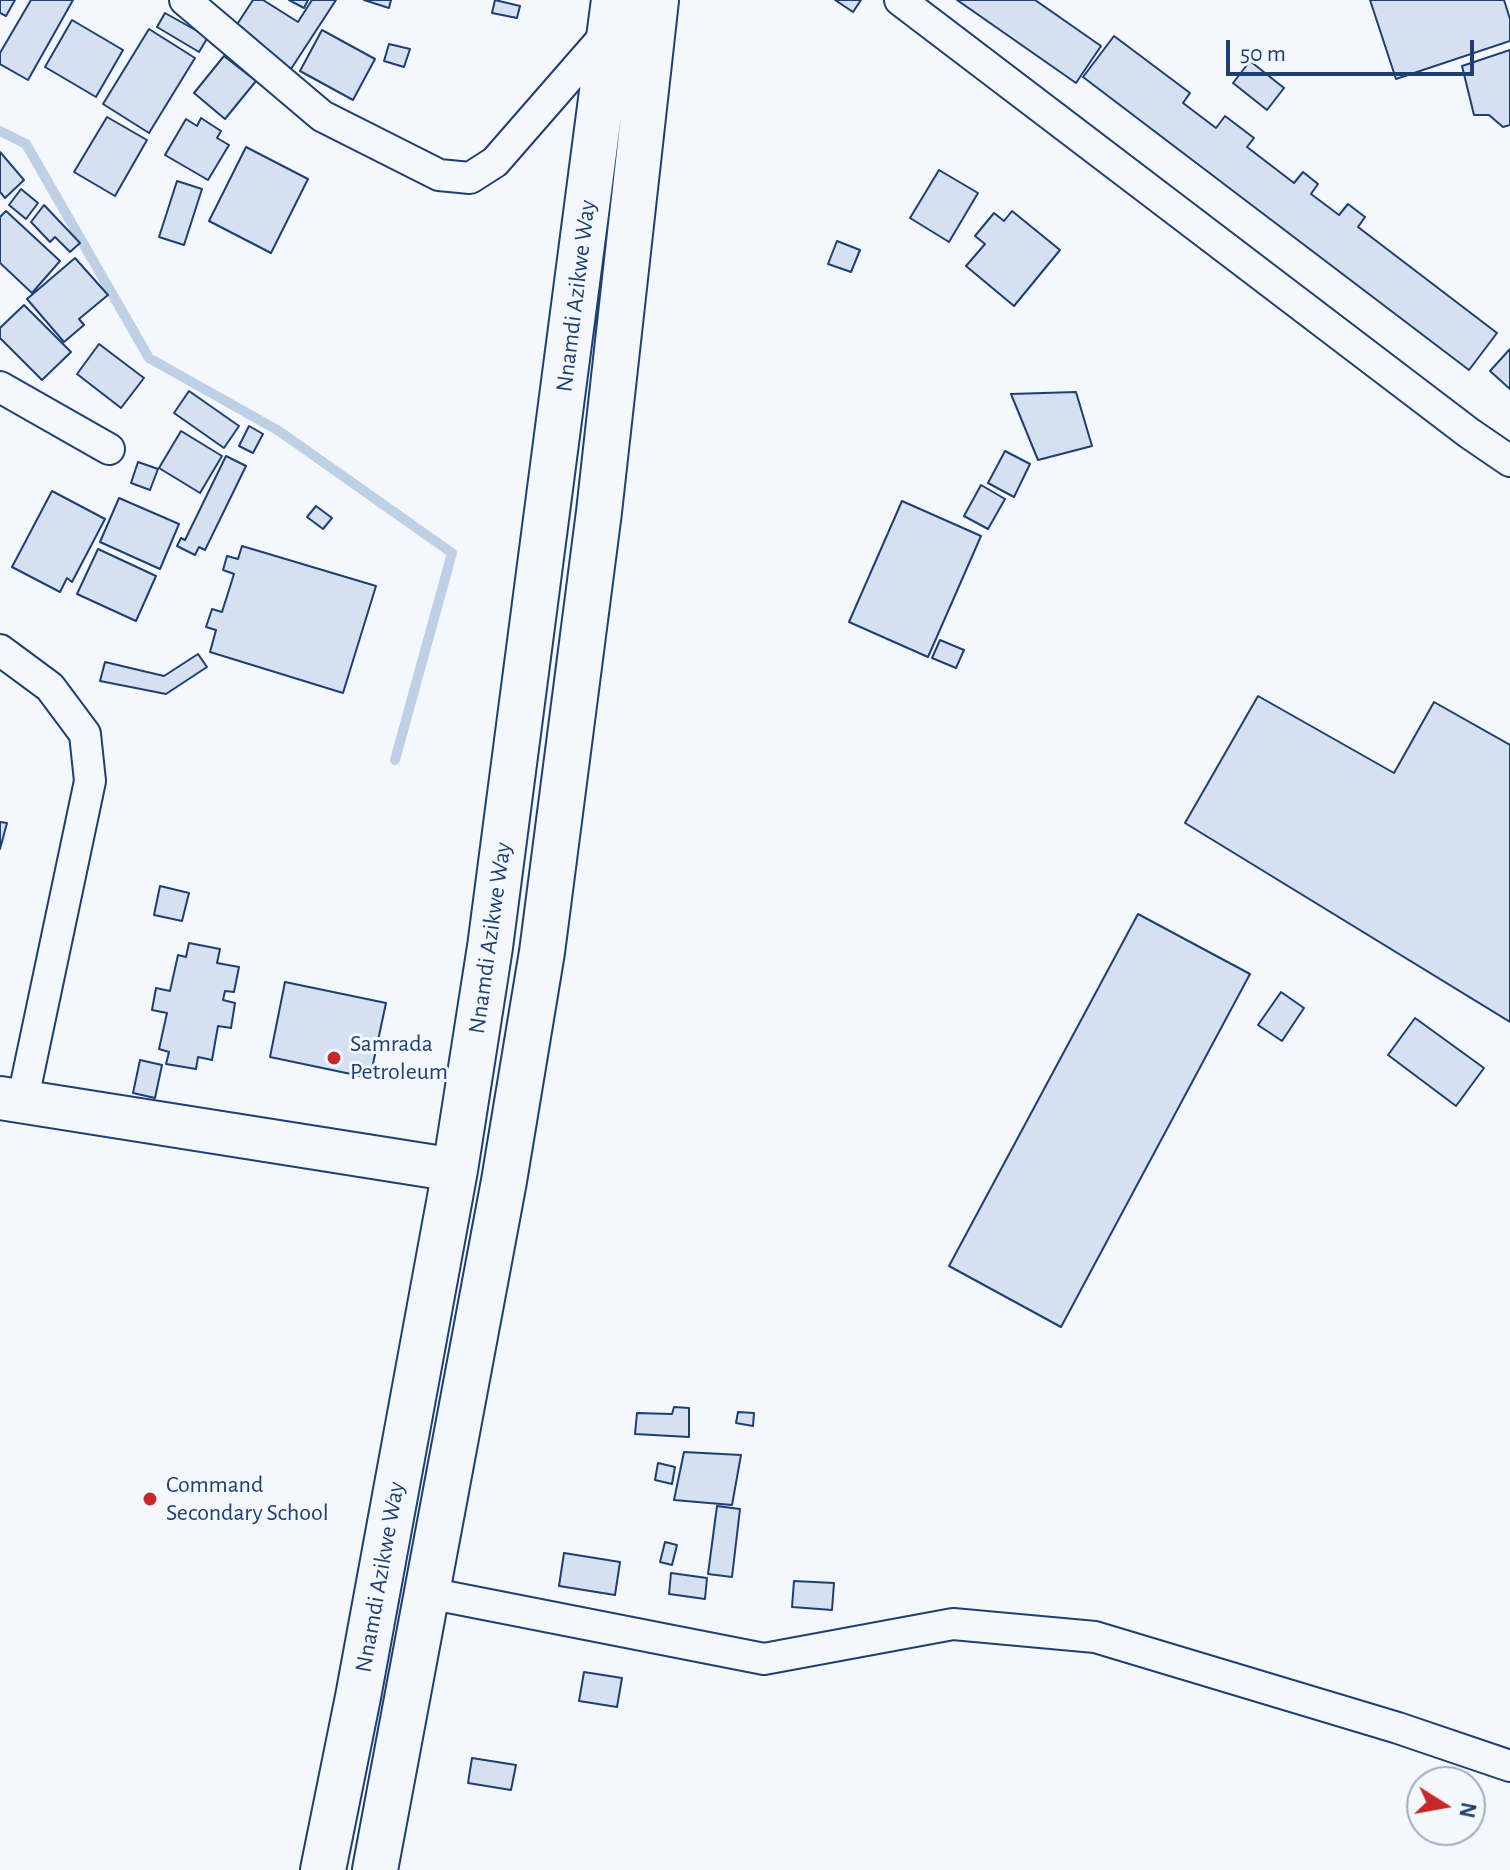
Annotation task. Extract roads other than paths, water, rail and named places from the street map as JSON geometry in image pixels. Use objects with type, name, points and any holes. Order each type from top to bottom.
[{"type":"highway","name":"Nnamdi Azikwe Way","points":[[375,1870],[504,1181],[542,952],[595,543],[656,0]]},
{"type":"highway","name":"Nnamdi Azikwe Way","points":[[323,1870],[455,1170],[490,947],[612,14]]},
{"type":"street","points":[[185,0],[322,116],[439,175],[470,178],[495,162],[612,14]]},
{"type":"street","points":[[900,0],[1510,461]]},
{"type":"street","points":[[0,387],[109,449]]},
{"type":"street","points":[[0,650],[50,687],[85,734],[90,781],[11,1100],[455,1170]]},
{"type":"street","points":[[428,1593],[764,1659],[953,1624],[1095,1637],[1398,1728],[1510,1766]]},
{"type":"waterway","points":[[0,131],[26,144],[149,358],[279,431],[452,553],[395,760]]},
{"type":"place","name":"Samrada Petroleum","points":[[334,1058]]},
{"type":"place","name":"Command Secondary School","points":[[150,1499]]}]
